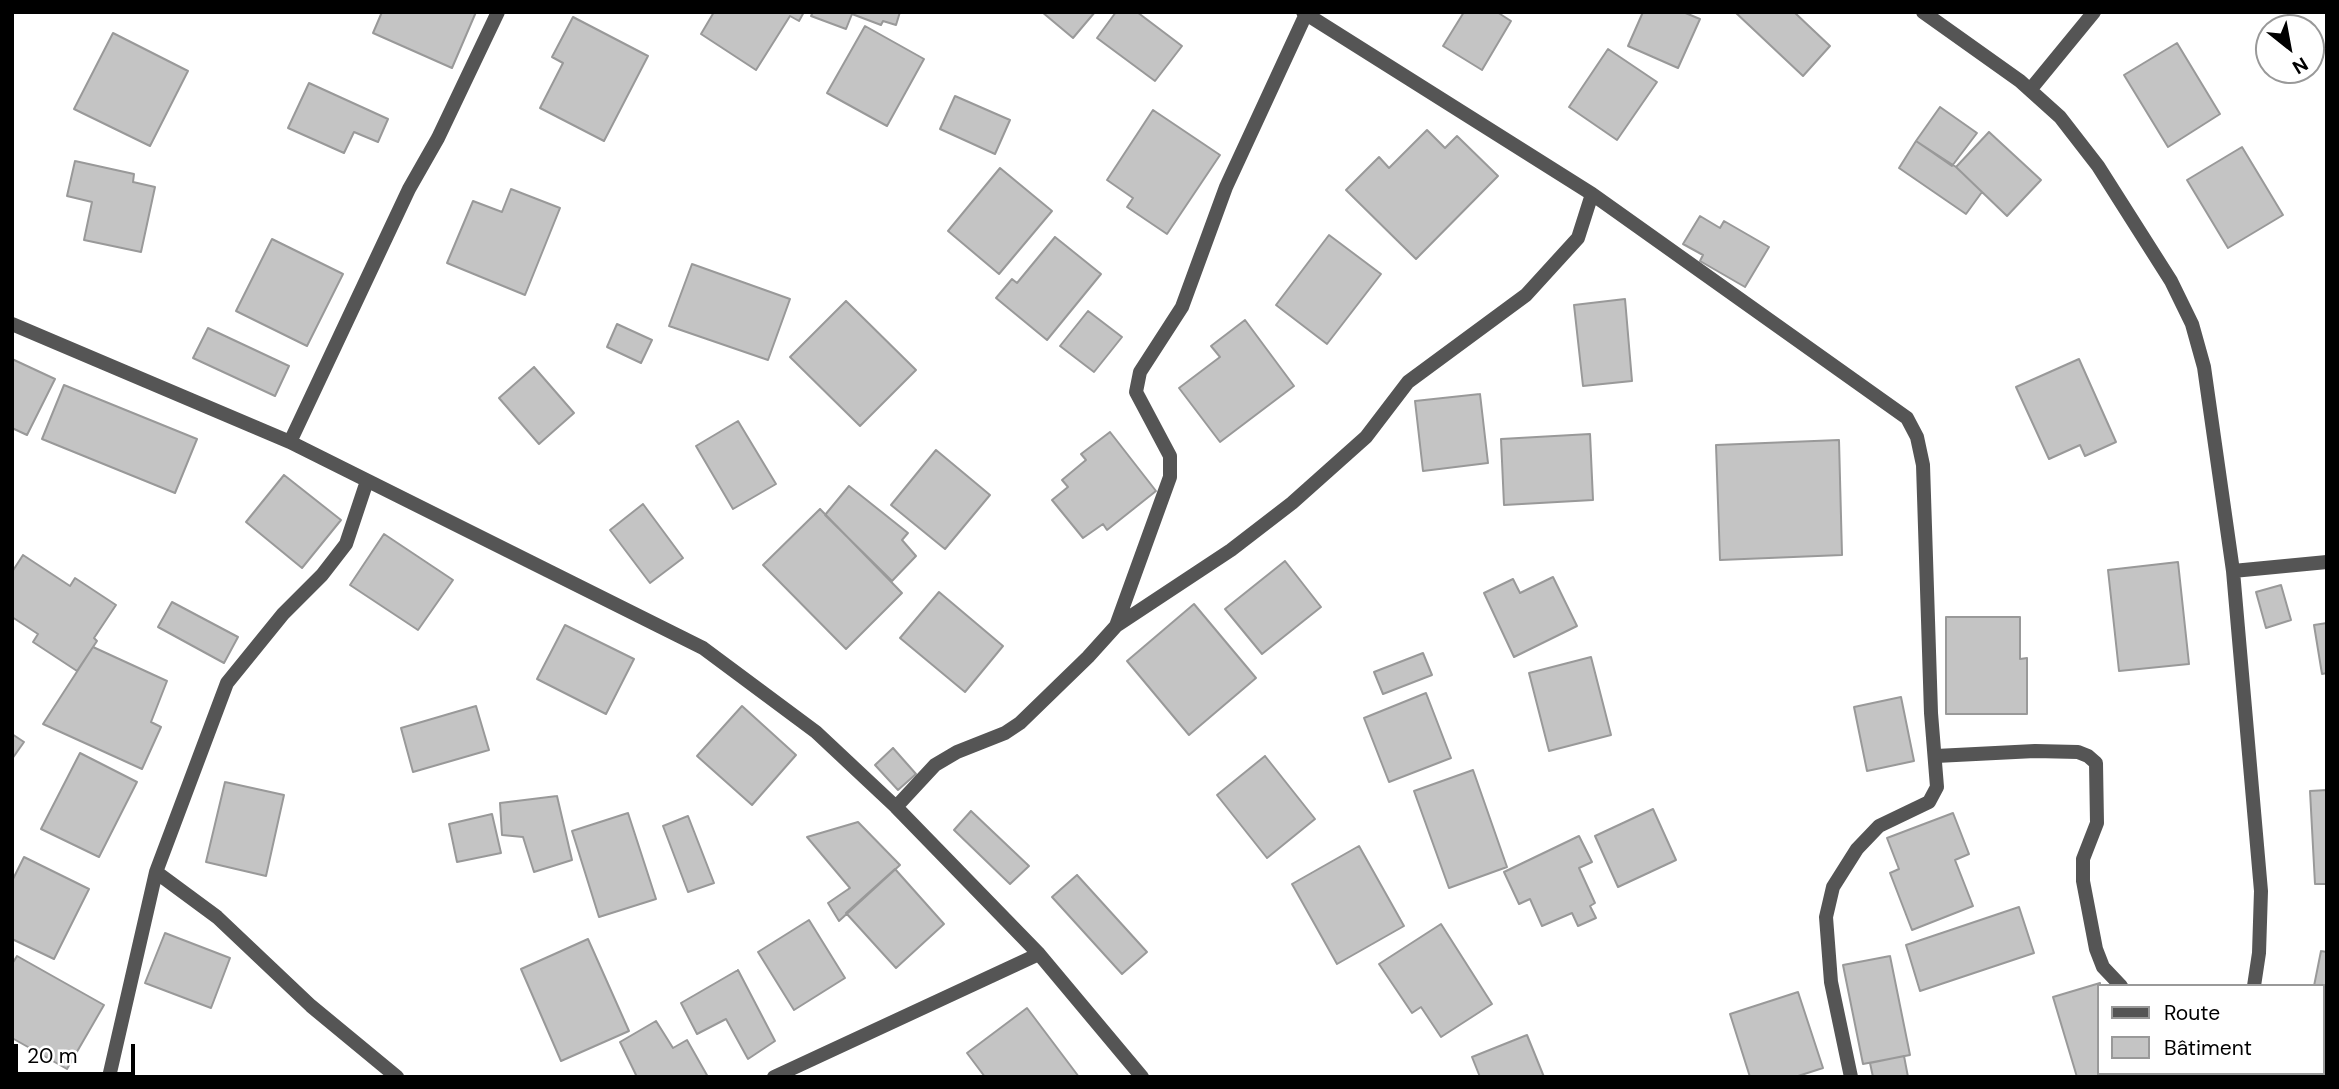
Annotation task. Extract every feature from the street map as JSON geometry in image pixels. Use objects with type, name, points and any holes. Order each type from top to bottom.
[{"type":"street","points":[[290,442],[409,189],[438,138],[498,12]]},
{"type":"street","points":[[1923,12],[2030,90],[2060,117],[2098,166],[2171,281],[2192,324],[2204,367],[2233,571],[2261,891],[2255,984]]},
{"type":"street","points":[[2030,90],[2094,12]]},
{"type":"street","points":[[1116,626],[1170,477],[1170,456],[1136,392],[1140,372],[1182,307],[1226,187],[1305,13],[1592,194],[1907,418],[1917,437],[1923,465],[1931,713],[1937,787],[1929,802],[1879,826],[1857,849],[1833,887],[1826,917],[1831,982],[1851,1077]]},
{"type":"street","points":[[896,807],[935,765],[957,752],[1005,733],[1020,723],[1116,626],[1231,550],[1292,503],[1366,437],[1408,382],[1525,295],[1578,238],[1592,194]]},
{"type":"street","points":[[12,324],[290,442],[703,648],[816,732],[896,807],[1039,954],[1142,1077]]},
{"type":"street","points":[[109,1077],[156,872],[227,683],[283,614],[322,575],[346,544],[367,481]]},
{"type":"street","points":[[2233,571],[2327,562]]},
{"type":"street","points":[[1936,756],[2035,751],[2078,752],[2096,763],[2097,823],[2083,859],[2083,881],[2096,949],[2104,967],[2119,984]]},
{"type":"street","points":[[156,872],[218,917],[311,1006],[397,1077]]},
{"type":"street","points":[[774,1077],[1039,954]]},
{"type":"building","points":[[382,12],[476,12],[452,68],[373,33]]},
{"type":"building","points":[[714,12],[804,12],[799,21],[790,16],[756,70],[701,34]]},
{"type":"building","points":[[813,12],[900,12],[896,25],[883,21],[881,25],[852,14],[846,29],[811,16]]},
{"type":"building","points":[[1042,12],[1095,12],[1073,38]]},
{"type":"building","points":[[1116,12],[1137,12],[1182,46],[1155,81],[1097,38]]},
{"type":"building","points":[[1464,12],[1497,12],[1511,21],[1482,70],[1443,46]]},
{"type":"building","points":[[1643,12],[1683,12],[1700,19],[1678,68],[1628,46]]},
{"type":"building","points":[[1735,12],[1794,12],[1830,46],[1803,76]]},
{"type":"building","points":[[573,17],[648,56],[604,141],[540,108],[563,63],[552,57]]},
{"type":"building","points":[[865,26],[924,59],[887,126],[827,93]]},
{"type":"building","points":[[113,33],[188,71],[150,146],[74,109]]},
{"type":"building","points":[[2177,43],[2220,114],[2168,147],[2124,75]]},
{"type":"building","points":[[1608,49],[1657,82],[1617,140],[1569,107]]},
{"type":"building","points":[[309,83],[388,119],[378,142],[354,132],[344,153],[288,128]]},
{"type":"building","points":[[955,96],[1010,120],[995,154],[940,129]]},
{"type":"building","points":[[1940,107],[1977,133],[1952,166],[1916,141]]},
{"type":"building","points":[[1153,110],[1220,155],[1167,234],[1127,207],[1133,198],[1107,180]]},
{"type":"building","points":[[1427,130],[1445,148],[1457,136],[1498,176],[1416,259],[1346,190],[1379,157],[1389,168]]},
{"type":"building","points":[[1989,132],[2041,180],[2007,216],[1956,167]]},
{"type":"building","points":[[1916,141],[1956,167],[1982,192],[1966,214],[1899,168]]},
{"type":"building","points":[[2242,147],[2283,215],[2228,248],[2187,180]]},
{"type":"building","points":[[75,161],[134,174],[133,182],[155,187],[141,252],[84,240],[92,202],[67,196]]},
{"type":"building","points":[[1000,168],[1052,211],[999,274],[948,231]]},
{"type":"building","points":[[511,189],[560,208],[525,295],[447,263],[473,201],[502,212]]},
{"type":"building","points":[[1700,216],[1720,228],[1724,221],[1769,247],[1745,287],[1700,261],[1703,255],[1683,244]]},
{"type":"building","points":[[1329,235],[1381,274],[1327,344],[1276,305]]},
{"type":"building","points":[[1055,237],[1101,274],[1047,340],[996,298],[1012,279],[1017,283]]},
{"type":"building","points":[[272,239],[343,274],[307,346],[236,311]]},
{"type":"building","points":[[692,264],[790,299],[768,360],[669,326]]},
{"type":"building","points":[[1625,299],[1632,381],[1583,386],[1574,305]]},
{"type":"building","points":[[846,301],[916,370],[860,426],[790,357]]},
{"type":"building","points":[[1088,311],[1122,337],[1094,372],[1060,346]]},
{"type":"building","points":[[1245,320],[1294,386],[1220,442],[1179,388],[1220,357],[1211,346]]},
{"type":"building","points":[[617,324],[652,340],[641,363],[607,347]]},
{"type":"building","points":[[208,328],[289,366],[275,396],[193,358]]},
{"type":"building","points":[[12,359],[55,379],[27,435],[12,428]]},
{"type":"building","points":[[2079,359],[2116,442],[2085,456],[2080,445],[2049,459],[2016,387]]},
{"type":"building","points":[[534,367],[574,413],[539,444],[499,398]]},
{"type":"building","points":[[64,385],[197,439],[175,493],[42,439]]},
{"type":"building","points":[[1480,394],[1488,463],[1423,471],[1415,401]]},
{"type":"building","points":[[738,421],[776,484],[733,509],[696,446]]},
{"type":"building","points":[[1110,432],[1156,491],[1107,530],[1103,524],[1083,538],[1052,500],[1068,487],[1062,480],[1086,460],[1081,454]]},
{"type":"building","points":[[1590,434],[1593,500],[1504,505],[1501,439]]},
{"type":"building","points":[[1839,440],[1842,555],[1720,560],[1716,445]]},
{"type":"building","points":[[936,450],[990,495],[945,549],[891,505]]},
{"type":"building","points":[[284,475],[341,520],[302,568],[246,522]]},
{"type":"building","points":[[849,486],[908,533],[902,540],[916,556],[892,581],[825,515]]},
{"type":"building","points":[[643,504],[683,558],[650,583],[610,530]]},
{"type":"building","points":[[820,509],[902,593],[846,649],[763,565]]},
{"type":"building","points":[[384,534],[453,580],[418,630],[350,585]]},
{"type":"building","points":[[23,555],[70,586],[75,578],[116,605],[94,638],[97,641],[77,671],[33,642],[38,634],[12,617],[12,572]]},
{"type":"building","points":[[1285,561],[1321,607],[1262,654],[1225,609]]},
{"type":"building","points":[[2178,562],[2189,664],[2119,671],[2108,570]]},
{"type":"building","points":[[1553,577],[1577,626],[1514,657],[1484,593],[1513,579],[1520,593]]},
{"type":"building","points":[[2281,585],[2291,620],[2266,628],[2256,592]]},
{"type":"building","points":[[939,592],[1003,646],[965,692],[900,638]]},
{"type":"building","points":[[172,602],[238,637],[224,663],[158,627]]},
{"type":"building","points":[[1194,604],[1256,678],[1189,735],[1127,661]]},
{"type":"building","points":[[1946,617],[2020,617],[2020,659],[2027,658],[2027,714],[1946,714]]},
{"type":"building","points":[[2327,623],[2327,673],[2322,674],[2314,625]]},
{"type":"building","points":[[565,625],[634,659],[606,714],[537,679]]},
{"type":"building","points":[[93,647],[167,681],[151,722],[161,727],[142,769],[43,724]]},
{"type":"building","points":[[1423,653],[1432,675],[1383,694],[1374,672]]},
{"type":"building","points":[[1591,657],[1611,735],[1549,751],[1529,673]]},
{"type":"building","points":[[1426,693],[1451,758],[1389,782],[1364,718]]},
{"type":"building","points":[[1901,697],[1914,761],[1867,771],[1854,707]]},
{"type":"building","points":[[476,706],[489,750],[413,772],[401,728]]},
{"type":"building","points":[[742,706],[796,755],[752,805],[697,756]]},
{"type":"building","points":[[12,734],[24,742],[12,759]]},
{"type":"building","points":[[893,748],[916,774],[898,790],[875,765]]},
{"type":"building","points":[[80,753],[137,782],[99,857],[41,829]]},
{"type":"building","points":[[1265,756],[1315,819],[1267,858],[1217,795]]},
{"type":"building","points":[[1473,770],[1507,867],[1449,888],[1414,791]]},
{"type":"building","points":[[225,782],[284,795],[266,876],[206,862]]},
{"type":"building","points":[[2327,790],[2327,884],[2315,884],[2310,791]]},
{"type":"building","points":[[557,796],[572,860],[534,872],[523,837],[502,835],[500,803]]},
{"type":"building","points":[[1653,809],[1676,860],[1618,887],[1595,836]]},
{"type":"building","points":[[971,811],[1029,866],[1010,884],[954,830]]},
{"type":"building","points":[[628,813],[656,899],[599,917],[572,831]]},
{"type":"building","points":[[1953,813],[1969,854],[1955,860],[1973,906],[1912,930],[1890,873],[1899,869],[1887,838]]},
{"type":"building","points":[[492,814],[501,853],[457,862],[449,824]]},
{"type":"building","points":[[688,816],[714,883],[688,892],[663,826]]},
{"type":"building","points":[[858,822],[900,865],[839,921],[828,903],[850,888],[807,837]]},
{"type":"building","points":[[1579,836],[1592,862],[1579,868],[1595,903],[1590,906],[1596,918],[1578,926],[1572,913],[1542,926],[1530,899],[1519,904],[1504,872]]},
{"type":"building","points":[[1359,846],[1404,926],[1337,964],[1292,884]]},
{"type":"building","points":[[24,857],[89,889],[54,959],[12,939],[12,881]]},
{"type":"building","points":[[895,869],[944,924],[896,968],[846,913]]},
{"type":"building","points":[[1077,875],[1147,952],[1122,974],[1052,897]]},
{"type":"building","points":[[2019,907],[2034,953],[1920,991],[1906,945]]},
{"type":"building","points":[[809,920],[845,978],[794,1010],[758,952]]},
{"type":"building","points":[[1441,924],[1492,1004],[1441,1037],[1421,1007],[1412,1013],[1379,964]]},
{"type":"building","points":[[165,933],[230,958],[211,1008],[145,983]]},
{"type":"building","points":[[588,939],[629,1031],[561,1061],[521,969]]},
{"type":"building","points":[[2321,951],[2327,952],[2327,1032],[2325,984],[2314,984]]},
{"type":"building","points":[[17,956],[104,1005],[67,1069],[12,1038],[12,964]]},
{"type":"building","points":[[1890,956],[1910,1055],[1863,1064],[1843,965]]},
{"type":"building","points":[[738,970],[775,1041],[748,1059],[726,1019],[697,1034],[681,1003]]},
{"type":"building","points":[[2100,983],[2098,1075],[2128,1077],[2077,1077],[2053,997]]},
{"type":"building","points":[[1798,992],[1823,1068],[1795,1077],[1750,1077],[1730,1014]]},
{"type":"building","points":[[1027,1008],[1079,1077],[985,1077],[967,1053]]},
{"type":"building","points":[[656,1021],[673,1048],[687,1040],[708,1077],[637,1077],[620,1042]]},
{"type":"building","points":[[1527,1035],[1544,1077],[1480,1077],[1472,1057]]},
{"type":"building","points":[[1904,1056],[1908,1077],[1873,1077],[1870,1063]]}]
